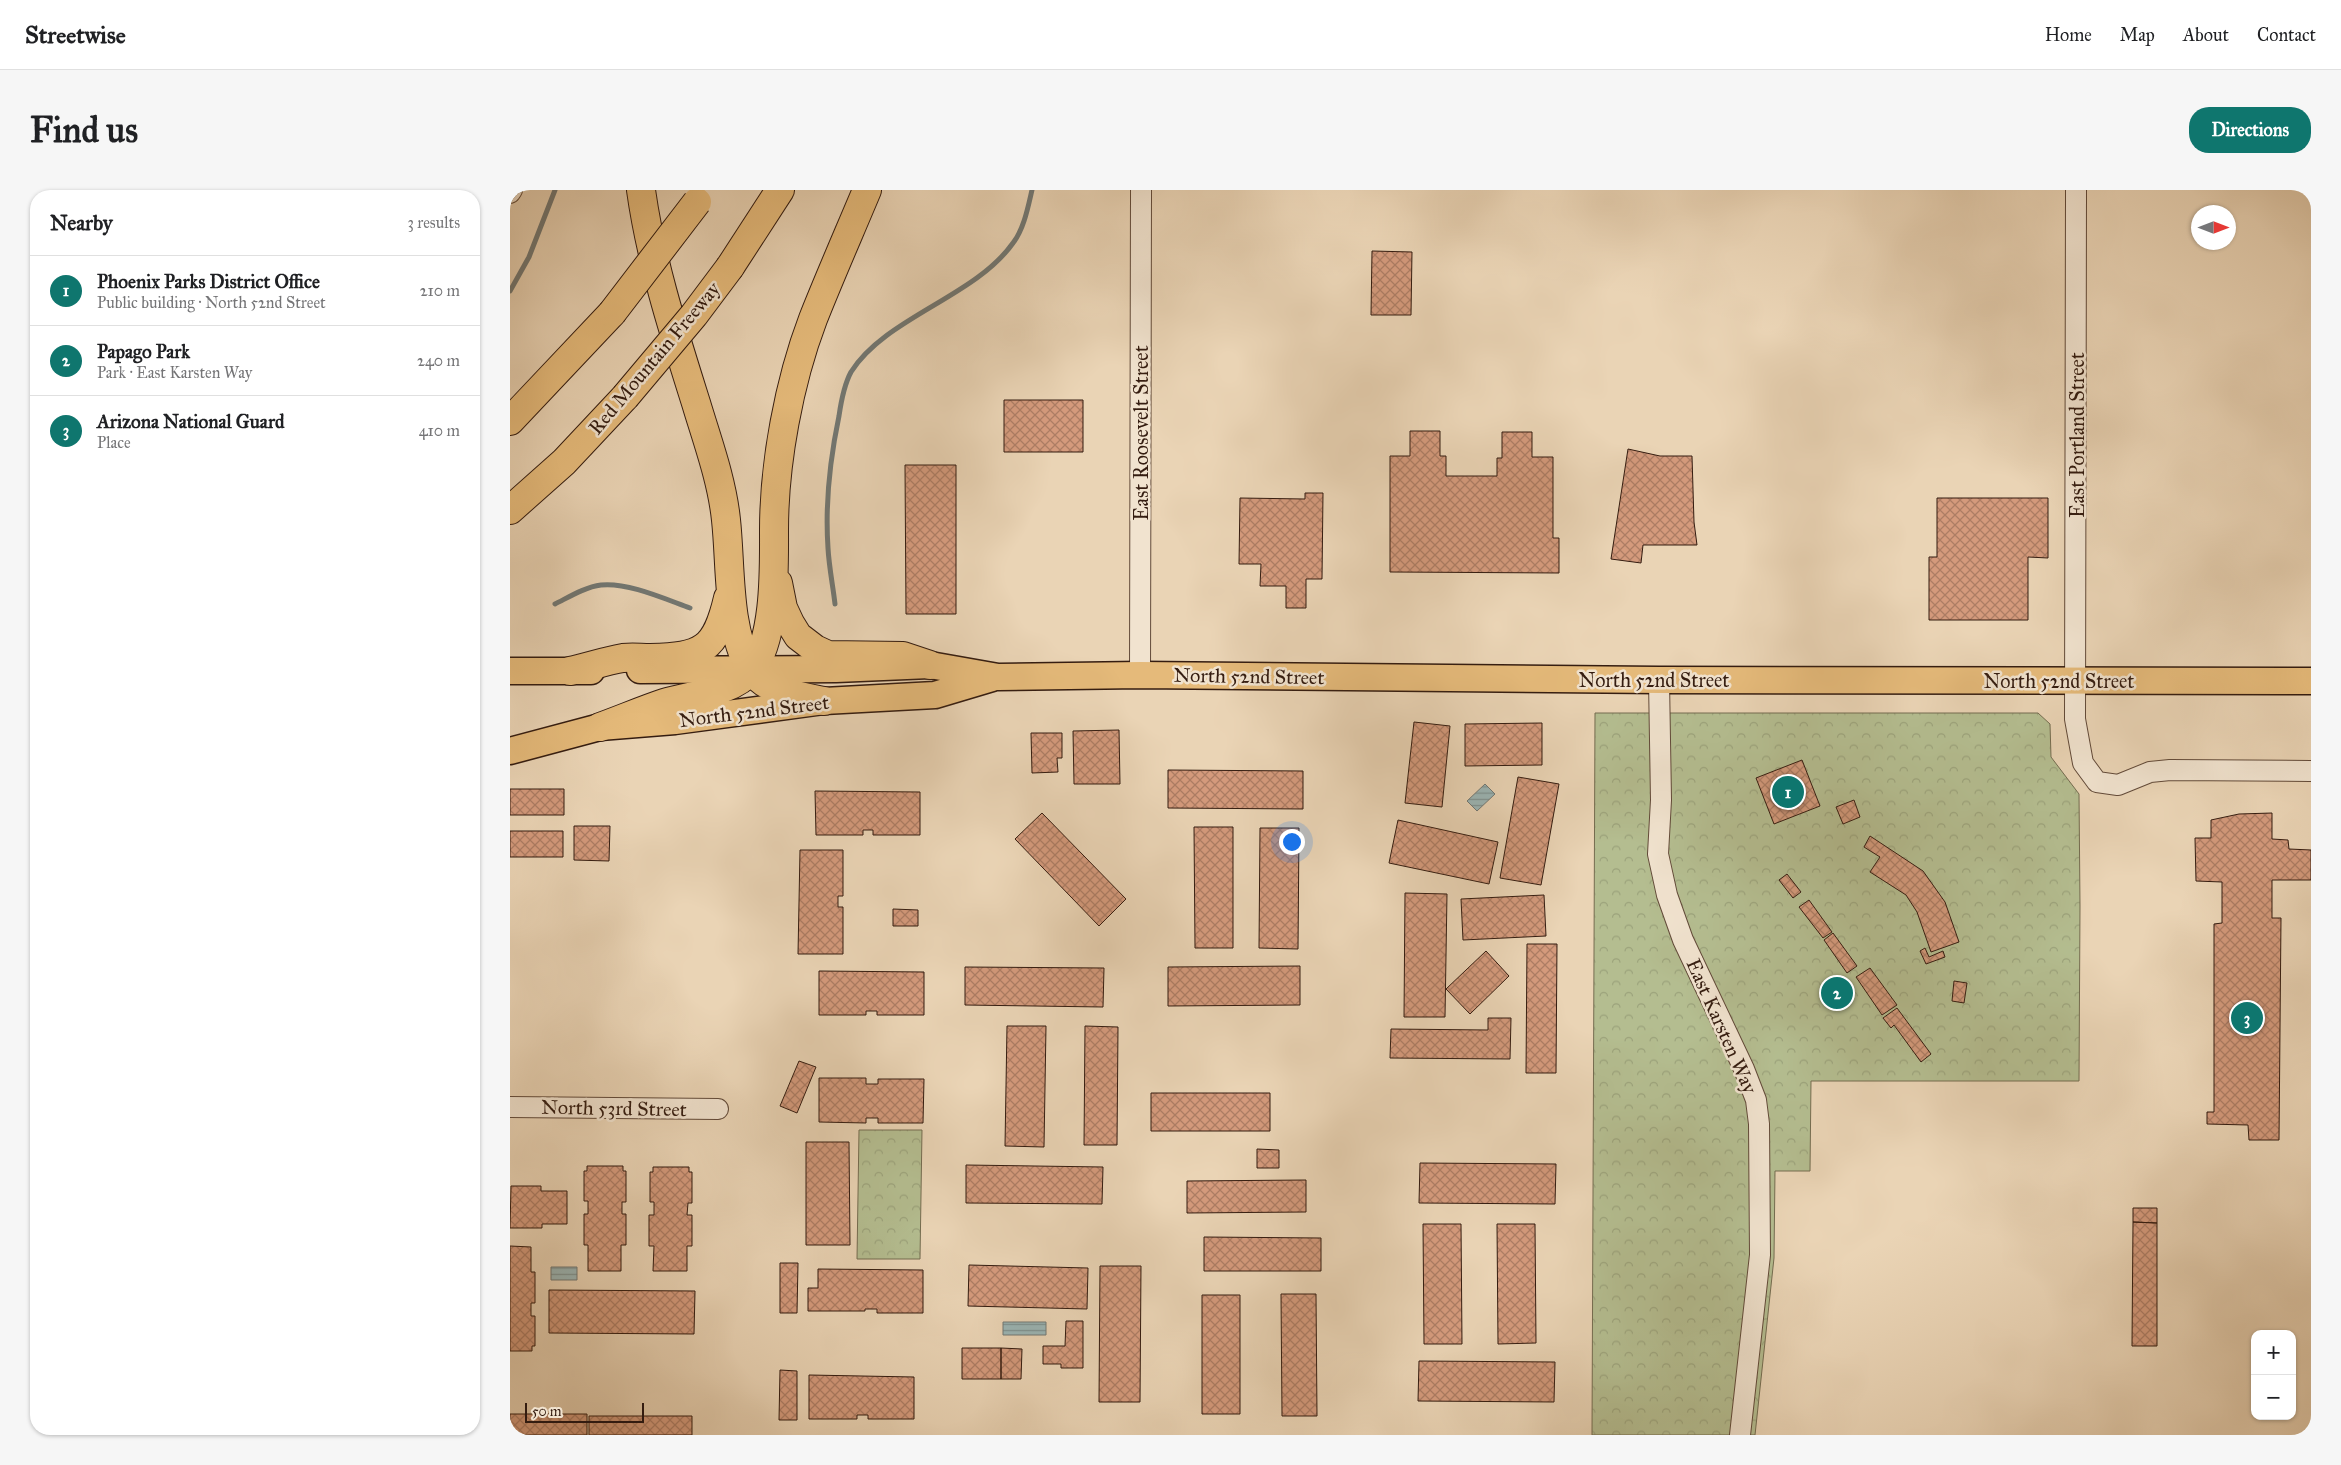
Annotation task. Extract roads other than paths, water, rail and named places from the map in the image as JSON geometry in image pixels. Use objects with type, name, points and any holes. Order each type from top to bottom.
[{"type":"highway","points":[[641,190],[657,266],[715,468],[726,517],[734,621],[743,654],[752,670],[760,678],[786,694],[824,701]]},
{"type":"highway","name":"Red Mountain Freeway","points":[[510,510],[564,462],[625,397],[694,315],[730,267],[780,190]]},
{"type":"highway","points":[[600,727],[666,703],[723,688],[739,680],[752,670],[760,654],[768,627],[775,572],[774,511],[776,476],[797,374],[813,321],[867,190]]},
{"type":"highway","points":[[510,421],[612,313],[701,196]]},
{"type":"highway","points":[[775,572],[783,608],[790,623],[798,636],[815,649],[828,654],[903,656],[930,665]]},
{"type":"highway","points":[[570,671],[624,658],[677,658],[699,652],[715,636],[732,582]]},
{"type":"main road","name":"North 52nd Street","points":[[510,671],[836,669],[930,665],[998,677],[1140,675],[1659,680],[2311,681]]},
{"type":"main road","name":"North 52nd Street","points":[[510,751],[600,727],[675,721],[824,701],[935,695],[998,677]]},
{"type":"street","name":"East Roosevelt Street","points":[[1140,675],[1141,190]]},
{"type":"street","name":"East Portland Street","points":[[2076,190],[2075,719],[2083,763],[2096,782],[2118,785],[2150,772],[2170,770],[2311,771]]},
{"type":"street","name":"East Karsten Way","points":[[1659,680],[1661,800],[1658,854],[1667,895],[1683,940],[1744,1068],[1756,1100],[1759,1124],[1760,1255],[1740,1435]]},
{"type":"street","name":"North 53rd Street","points":[[510,1106],[718,1109]]},
{"type":"water","points":[[1485,784],[1495,794],[1477,811],[1467,801]]},
{"type":"water","points":[[551,1267],[577,1267],[577,1280],[551,1280]]},
{"type":"water","points":[[1003,1322],[1046,1322],[1046,1335],[1003,1335]]},
{"type":"waterway","points":[[510,291],[529,257],[555,190]]},
{"type":"waterway","points":[[835,604],[828,548],[828,498],[836,432],[843,394],[851,372],[866,353],[886,336],[977,278],[997,262],[1013,243],[1020,231],[1032,190]]},
{"type":"waterway","points":[[555,604],[589,588],[611,585],[646,592],[690,608]]},
{"type":"place","name":"Phoenix Parks District Office","points":[[1788,792]]},
{"type":"place","name":"Papago Park","points":[[1837,993]]},
{"type":"place","name":"Arizona National Guard","points":[[2247,1018]]}]
